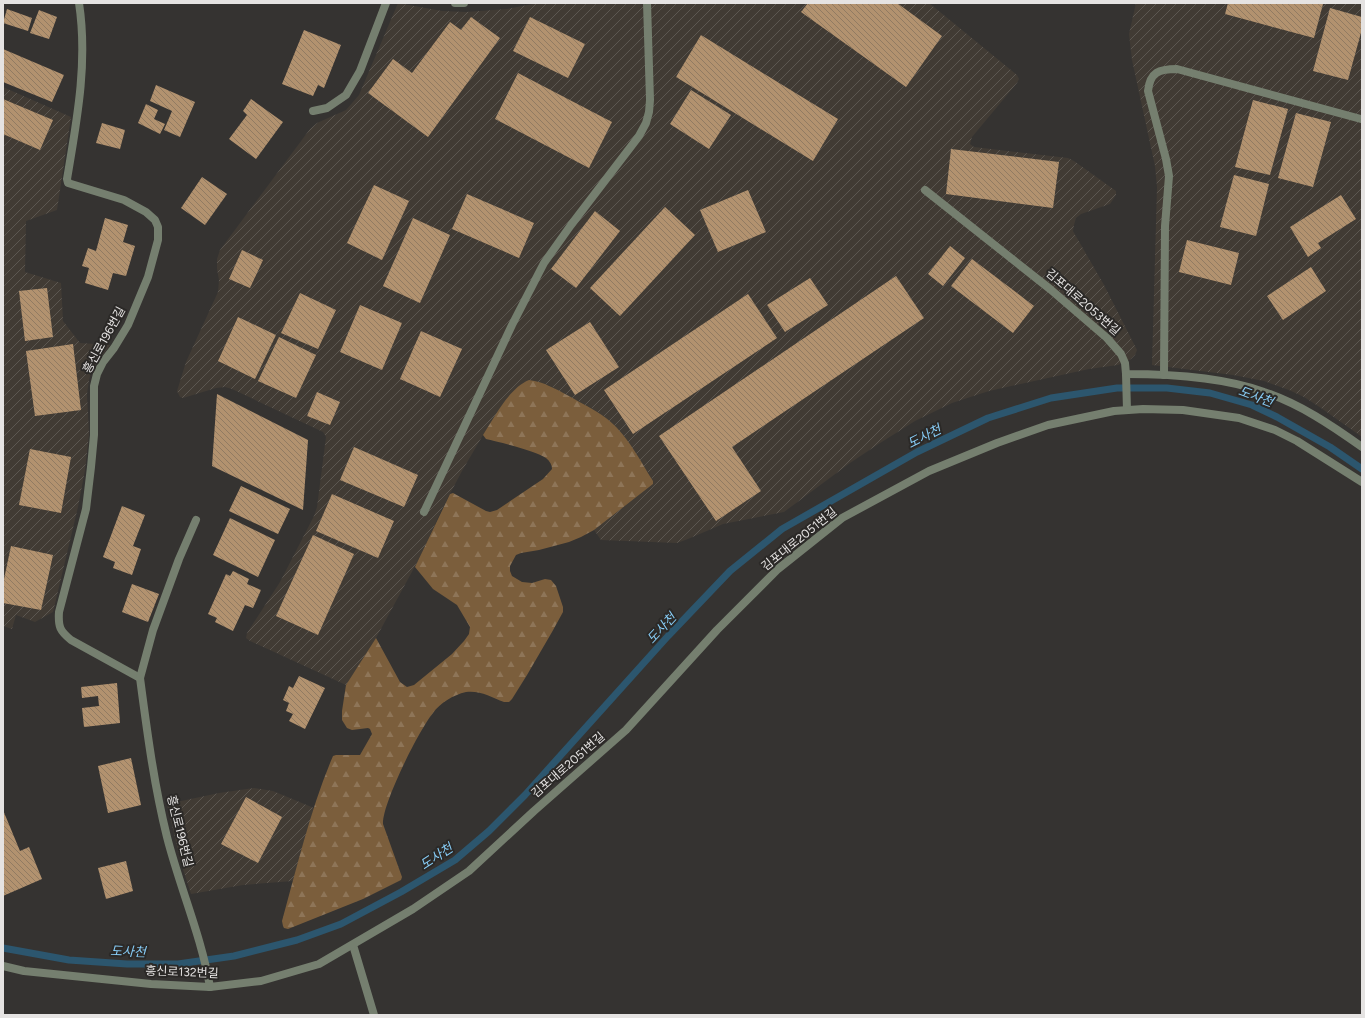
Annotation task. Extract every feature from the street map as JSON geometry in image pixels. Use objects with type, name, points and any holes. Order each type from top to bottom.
[{"type":"lane","name":"흥신로196번길","points":[[79,3],[82,21],[82,80],[67,179],[68,183],[124,200],[146,212],[155,220],[158,227],[158,240],[148,277],[128,325],[114,348],[103,362],[97,374],[94,386],[94,435],[86,509],[59,612],[58,623],[62,633],[71,640],[140,678]]},
{"type":"lane","points":[[313,111],[327,108],[346,95],[360,71],[386,3]]},
{"type":"lane","points":[[455,3],[464,3]]},
{"type":"lane","points":[[424,512],[512,325],[544,262],[632,146],[646,124],[650,100],[647,3]]},
{"type":"lane","points":[[1164,375],[1165,226],[1169,176],[1148,92],[1152,77],[1159,71],[1177,69],[1361,119]]},
{"type":"lane","name":"김포대로2053번길","points":[[925,190],[1050,289],[1108,338],[1121,354],[1125,363],[1127,406]]},
{"type":"lane","points":[[1126,374],[1164,375],[1230,383],[1263,391],[1307,411],[1362,447]]},
{"type":"lane","name":"김포대로2051번길","points":[[353,945],[413,909],[469,871],[534,810],[626,730],[717,630],[778,569],[842,518],[929,471],[996,443],[1048,425],[1114,411],[1127,406],[1143,409],[1183,410],[1239,418],[1256,423],[1298,441],[1362,482]]},
{"type":"lane","name":"흥신로196번길","points":[[196,520],[179,559],[153,630],[140,678],[151,753],[164,823],[202,950],[210,987]]},
{"type":"lane","points":[[353,945],[374,1015]]},
{"type":"lane","name":"흥신로132번길","points":[[3,966],[38,973],[151,984],[210,987],[261,981],[319,964],[353,945]]},
{"type":"shaded area","points":[[398,3],[442,11],[466,12],[507,9],[538,3],[929,3],[1017,75],[1019,79],[972,137],[970,144],[974,147],[1068,158],[1116,191],[1116,195],[1110,204],[1081,214],[1076,218],[1073,231],[1104,285],[1137,350],[1135,355],[1131,359],[1118,365],[1089,369],[989,391],[952,403],[915,421],[877,445],[784,512],[723,524],[677,543],[601,540],[594,530],[653,484],[653,481],[636,453],[617,428],[606,418],[591,408],[548,385],[510,395],[483,435],[462,471],[442,509],[420,557],[376,638],[346,685],[250,641],[246,638],[247,633],[280,582],[314,516],[317,507],[326,437],[323,432],[232,389],[225,387],[216,388],[183,398],[180,397],[177,391],[186,362],[218,292],[219,280],[217,259],[220,250],[310,129],[317,123],[346,110],[359,95]]},
{"type":"shaded area","points":[[1136,3],[1362,3],[1362,437],[1304,397],[1264,381],[1233,375],[1152,365],[1157,187],[1155,166],[1132,60],[1129,34]]},
{"type":"shaded area","points":[[3,87],[71,117],[57,210],[26,221],[25,272],[61,283],[63,321],[80,343],[110,345],[92,369],[89,380],[87,394],[89,434],[85,470],[78,507],[53,612],[35,622],[16,615],[12,629],[3,626]]},
{"type":"shaded area","points":[[254,788],[273,791],[314,808],[293,881],[243,885],[191,894],[181,863],[167,804],[219,793]]},
{"type":"green space","points":[[529,380],[540,382],[555,388],[606,418],[620,431],[632,447],[653,481],[653,484],[594,530],[581,537],[569,542],[516,555],[510,566],[512,576],[522,582],[532,583],[545,579],[551,580],[556,586],[563,607],[563,612],[527,675],[509,702],[504,702],[481,693],[466,692],[456,695],[436,709],[419,735],[402,767],[384,814],[383,824],[402,877],[401,880],[363,899],[288,929],[284,928],[282,921],[305,837],[333,756],[360,755],[372,734],[368,728],[352,730],[347,728],[342,720],[346,685],[376,638],[400,682],[407,687],[414,685],[452,654],[469,634],[470,627],[457,605],[433,589],[415,567],[450,494],[453,493],[490,512],[497,510],[543,479],[552,469],[550,462],[546,458],[535,452],[486,439],[483,435],[509,396],[522,384]]},
{"type":"building","points":[[808,3],[897,3],[942,36],[906,87],[801,12]]},
{"type":"building","points":[[1228,3],[1323,4],[1314,38],[1225,14]]},
{"type":"building","points":[[1330,8],[1362,17],[1362,29],[1348,80],[1313,71]]},
{"type":"building","points":[[7,9],[32,18],[28,31],[3,23]]},
{"type":"building","points":[[39,10],[57,17],[49,39],[30,33]]},
{"type":"building","points":[[471,17],[500,38],[428,137],[368,93],[393,59],[412,73],[450,22],[461,30]]},
{"type":"building","points":[[530,17],[585,44],[568,78],[513,51]]},
{"type":"building","points":[[304,30],[341,45],[324,88],[318,85],[313,96],[282,84]]},
{"type":"building","points":[[701,35],[838,119],[813,161],[676,77]]},
{"type":"building","points":[[3,49],[64,75],[52,102],[3,82]]},
{"type":"building","points":[[518,73],[612,122],[589,168],[495,119]]},
{"type":"building","points":[[156,85],[195,102],[180,137],[164,130],[172,111],[150,101]]},
{"type":"building","points":[[691,90],[731,115],[709,149],[670,124]]},
{"type":"building","points":[[3,99],[53,120],[40,150],[3,134]]},
{"type":"building","points":[[251,99],[283,122],[256,159],[229,139],[247,115],[243,111]]},
{"type":"building","points":[[1253,100],[1288,109],[1270,175],[1235,167]]},
{"type":"building","points":[[146,104],[158,110],[154,119],[165,124],[160,134],[138,123]]},
{"type":"building","points":[[1296,113],[1331,122],[1313,187],[1278,178]]},
{"type":"building","points":[[102,123],[125,130],[120,149],[96,143]]},
{"type":"building","points":[[951,149],[1059,162],[1053,208],[946,194]]},
{"type":"building","points":[[1234,175],[1269,184],[1256,236],[1220,227]]},
{"type":"building","points":[[202,177],[227,194],[205,225],[181,208]]},
{"type":"building","points":[[374,185],[409,201],[382,260],[347,243]]},
{"type":"building","points":[[748,190],[766,232],[718,252],[700,210]]},
{"type":"building","points":[[467,194],[534,223],[519,258],[452,229]]},
{"type":"building","points":[[1341,195],[1356,219],[1318,243],[1321,248],[1308,257],[1290,227]]},
{"type":"building","points":[[665,207],[695,235],[620,316],[590,288]]},
{"type":"building","points":[[595,211],[620,231],[576,288],[551,269]]},
{"type":"building","points":[[105,218],[128,225],[123,242],[135,246],[126,276],[113,273],[108,290],[85,283],[89,268],[82,266],[88,248],[96,251]]},
{"type":"building","points":[[413,218],[450,235],[420,303],[383,286]]},
{"type":"building","points":[[1187,240],[1239,253],[1231,285],[1179,272]]},
{"type":"building","points":[[950,246],[965,258],[943,286],[928,274]]},
{"type":"building","points":[[242,250],[263,260],[250,288],[229,279]]},
{"type":"building","points":[[972,259],[1034,306],[1013,333],[951,286]]},
{"type":"building","points":[[1311,267],[1326,291],[1283,320],[1267,296]]},
{"type":"building","points":[[896,276],[924,318],[732,447],[761,491],[716,521],[659,436]]},
{"type":"building","points":[[810,278],[828,305],[785,332],[767,305]]},
{"type":"building","points":[[47,288],[53,337],[25,341],[19,291]]},
{"type":"building","points":[[300,293],[336,310],[318,349],[281,333]]},
{"type":"building","points":[[748,294],[777,338],[633,434],[604,390]]},
{"type":"building","points":[[360,305],[402,323],[382,370],[340,352]]},
{"type":"building","points":[[238,317],[276,335],[255,379],[218,361]]},
{"type":"building","points":[[590,322],[619,367],[575,395],[546,350]]},
{"type":"building","points":[[421,331],[462,349],[440,397],[400,379]]},
{"type":"building","points":[[279,337],[316,355],[296,398],[258,381]]},
{"type":"building","points":[[73,344],[81,410],[35,416],[26,351]]},
{"type":"building","points":[[317,392],[340,402],[330,425],[307,416]]},
{"type":"building","points":[[217,394],[308,440],[303,510],[212,466]]},
{"type":"building","points":[[354,447],[418,475],[404,507],[340,480]]},
{"type":"building","points":[[30,449],[71,457],[61,513],[19,505]]},
{"type":"building","points":[[241,486],[290,509],[278,534],[229,511]]},
{"type":"building","points":[[332,494],[394,521],[378,558],[316,531]]},
{"type":"building","points":[[122,506],[145,515],[133,546],[141,549],[132,575],[113,568],[115,562],[103,557]]},
{"type":"building","points":[[230,518],[275,540],[258,577],[213,555]]},
{"type":"building","points":[[313,535],[354,554],[318,635],[276,616]]},
{"type":"building","points":[[11,546],[53,555],[41,610],[3,603],[3,584]]},
{"type":"building","points":[[233,571],[249,579],[247,584],[261,590],[253,608],[245,605],[233,631],[215,622],[217,618],[208,614],[226,574],[230,576]]},
{"type":"building","points":[[132,584],[159,594],[148,622],[122,612]]},
{"type":"building","points":[[299,676],[325,688],[305,729],[289,721],[293,714],[286,711],[289,703],[283,700],[289,686],[293,688]]},
{"type":"building","points":[[117,683],[120,723],[84,727],[82,708],[99,706],[98,696],[82,698],[81,687]]},
{"type":"building","points":[[131,758],[141,805],[108,813],[98,766]]},
{"type":"building","points":[[246,797],[282,817],[258,863],[221,844]]},
{"type":"building","points":[[3,810],[20,851],[29,847],[42,879],[3,896]]},
{"type":"building","points":[[126,861],[133,891],[106,899],[98,868]]},
{"type":"waterway","name":"도사천","points":[[3,948],[69,960],[127,964],[178,964],[234,956],[297,940],[341,924],[401,892],[455,860],[489,831],[525,795],[668,636],[730,571],[782,529],[917,452],[988,418],[1051,398],[1117,388],[1167,388],[1210,393],[1252,405],[1277,417],[1330,447],[1362,469]]}]
